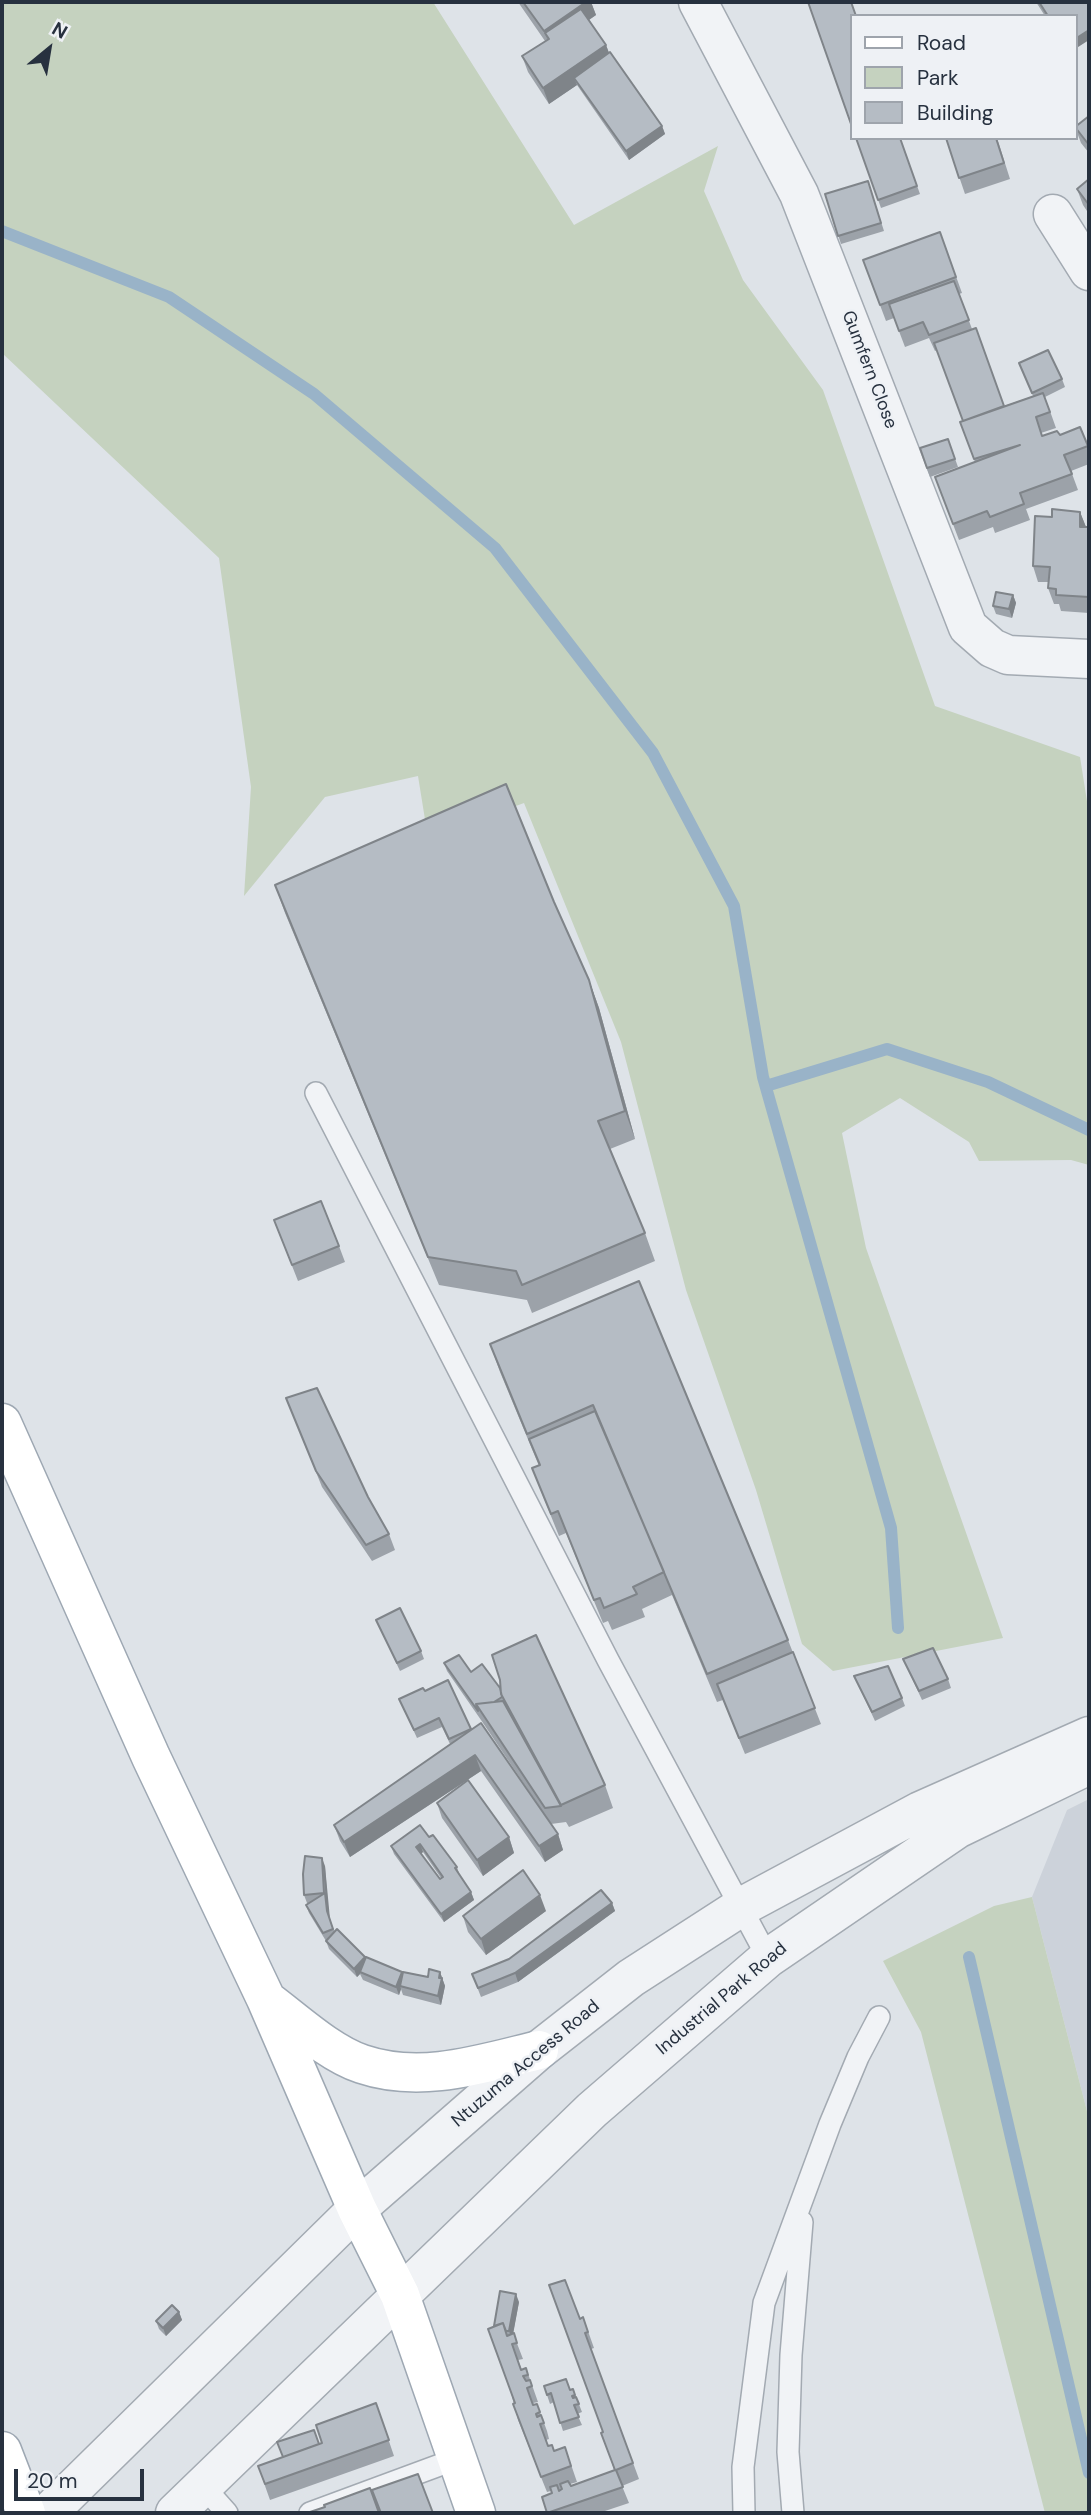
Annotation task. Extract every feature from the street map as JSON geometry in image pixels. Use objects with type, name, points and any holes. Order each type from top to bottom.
[{"type":"main road","points":[[2,1423],[157,1769],[266,1999],[357,2209],[400,2295],[476,2513]]},
{"type":"main road","points":[[266,1999],[326,2044],[362,2064],[394,2070],[445,2072],[538,2050]]},
{"type":"main road","points":[[2,2451],[31,2507]]},
{"type":"street","name":"Gumfern Close","points":[[698,2],[799,194],[968,626],[992,648],[1008,656],[1089,659]]},
{"type":"street","points":[[1053,214],[1089,271]]},
{"type":"street","name":"Ntuzuma Access Road","points":[[31,2507],[357,2209],[538,2050],[631,1978],[741,1907],[920,1811],[1089,1736]]},
{"type":"street","name":"Industrial Park Road","points":[[400,2295],[592,2110],[768,1958],[957,1829],[1089,1765]]},
{"type":"street","points":[[175,2513],[215,2500],[400,2295]]},
{"type":"lane","points":[[316,1093],[608,1660],[768,1958]]},
{"type":"lane","points":[[744,2513],[743,2467],[764,2303],[830,2124],[858,2057],[879,2017]]},
{"type":"lane","points":[[793,2513],[788,2452],[791,2355],[805,2196]]},
{"type":"lane","points":[[310,2513],[456,2459]]},
{"type":"shaded area","points":[[1089,1799],[1089,2119],[1032,1897],[1067,1810]]},
{"type":"green space","points":[[2,2],[433,2],[574,225],[718,146],[704,191],[743,280],[823,390],[935,706],[1080,757],[1089,814],[1089,1165],[1071,1160],[979,1161],[969,1142],[900,1098],[842,1133],[866,1248],[1003,1638],[833,1671],[802,1644],[756,1490],[686,1290],[621,1042],[524,803],[428,838],[418,776],[325,797],[244,896],[251,787],[219,558],[2,353]]},
{"type":"green space","points":[[1032,1897],[1089,2119],[1089,2513],[1045,2513],[921,2032],[883,1961],[994,1906]]},
{"type":"building","points":[[523,2],[586,2],[544,31]]},
{"type":"building","points":[[808,2],[851,2],[855,14],[850,14],[850,121]]},
{"type":"building","points":[[1039,2],[1089,2],[1089,30],[1077,38],[1077,14],[1047,14]]},
{"type":"building","points":[[581,9],[606,45],[543,88],[522,56],[549,39],[545,33]]},
{"type":"building","points":[[610,52],[662,126],[626,151],[574,78]]},
{"type":"building","points":[[1089,116],[1089,145],[1077,130],[1077,125]]},
{"type":"building","points":[[857,140],[901,140],[917,186],[878,200]]},
{"type":"building","points":[[947,140],[997,140],[1004,163],[959,178]]},
{"type":"building","points":[[1089,179],[1089,205],[1077,189]]},
{"type":"building","points":[[868,181],[881,223],[838,236],[825,194]]},
{"type":"building","points":[[940,232],[956,277],[880,305],[863,260]]},
{"type":"building","points":[[954,281],[969,320],[929,335],[923,322],[899,331],[889,304]]},
{"type":"building","points":[[976,328],[1004,406],[963,421],[934,343]]},
{"type":"building","points":[[1048,350],[1062,379],[1032,393],[1019,363]]},
{"type":"building","points":[[1043,393],[1050,412],[1036,417],[1042,436],[1057,431],[1060,435],[1080,427],[1088,446],[1064,455],[1072,474],[1020,493],[1024,504],[990,517],[987,511],[953,524],[935,477],[1020,445],[974,459],[960,422]]},
{"type":"building","points":[[948,439],[955,459],[927,468],[920,448]]},
{"type":"building","points":[[1052,509],[1080,512],[1080,527],[1089,527],[1089,597],[1056,595],[1056,589],[1048,588],[1050,567],[1033,566],[1035,516],[1052,517]]},
{"type":"building","points":[[996,592],[1013,595],[1009,609],[993,606]]},
{"type":"building","points":[[506,784],[589,980],[625,1111],[598,1121],[645,1233],[522,1285],[516,1271],[428,1257],[275,885]]},
{"type":"building","points":[[321,1201],[339,1246],[292,1265],[274,1220]]},
{"type":"building","points":[[639,1281],[788,1640],[707,1674],[593,1405],[527,1434],[490,1344]]},
{"type":"building","points":[[317,1388],[368,1497],[389,1534],[366,1545],[316,1471],[286,1398]]},
{"type":"building","points":[[595,1411],[664,1572],[633,1587],[637,1594],[604,1608],[600,1598],[594,1600],[558,1511],[551,1514],[532,1468],[540,1465],[529,1439]]},
{"type":"building","points":[[400,1608],[421,1651],[397,1663],[376,1620]]},
{"type":"building","points":[[536,1635],[605,1785],[561,1805],[501,1694],[500,1680],[492,1655]]},
{"type":"building","points":[[933,1648],[948,1679],[919,1691],[903,1659]]},
{"type":"building","points":[[793,1652],[815,1708],[739,1738],[717,1684]]},
{"type":"building","points":[[459,1655],[471,1672],[482,1664],[500,1688],[502,1697],[494,1702],[476,1704],[478,1711],[444,1663]]},
{"type":"building","points":[[888,1666],[902,1698],[872,1712],[854,1676]]},
{"type":"building","points":[[448,1680],[471,1729],[449,1739],[439,1718],[414,1730],[399,1699]]},
{"type":"building","points":[[503,1701],[561,1806],[545,1808],[476,1704]]},
{"type":"building","points":[[481,1723],[558,1834],[539,1846],[475,1755],[344,1842],[334,1825]]},
{"type":"building","points":[[468,1780],[509,1837],[477,1860],[437,1803]]},
{"type":"building","points":[[420,1825],[429,1837],[433,1835],[457,1867],[455,1868],[471,1892],[441,1914],[391,1846]],"holes":[[[420,1844],[443,1877],[440,1879],[416,1847]]]},
{"type":"building","points":[[305,1856],[322,1858],[324,1893],[304,1895]]},
{"type":"building","points":[[523,1870],[540,1895],[481,1939],[463,1916]]},
{"type":"building","points":[[601,1890],[612,1903],[515,1973],[478,1988],[472,1974],[509,1959]]},
{"type":"building","points":[[325,1893],[333,1929],[323,1933],[306,1905]]},
{"type":"building","points":[[337,1929],[365,1957],[354,1969],[326,1941]]},
{"type":"building","points":[[366,1957],[402,1972],[396,1987],[360,1972]]},
{"type":"building","points":[[429,1969],[440,1972],[439,1978],[442,1978],[438,1996],[400,1986],[403,1972],[428,1977]]},
{"type":"building","points":[[565,2280],[580,2319],[583,2317],[588,2332],[585,2333],[633,2463],[616,2470],[623,2487],[547,2513],[542,2497],[552,2493],[550,2487],[557,2485],[559,2491],[562,2489],[560,2484],[568,2481],[571,2486],[615,2470],[549,2285]]},
{"type":"building","points":[[500,2291],[516,2294],[509,2331],[506,2331],[503,2323],[494,2326]]},
{"type":"building","points":[[172,2305],[179,2312],[163,2328],[156,2321]]},
{"type":"building","points":[[503,2323],[507,2336],[514,2333],[517,2343],[512,2344],[521,2370],[526,2368],[528,2375],[523,2376],[526,2381],[530,2380],[532,2386],[527,2388],[533,2405],[537,2404],[540,2412],[536,2414],[537,2417],[541,2415],[544,2423],[540,2424],[548,2446],[552,2445],[554,2451],[565,2447],[571,2466],[541,2477],[488,2329]]},
{"type":"building","points":[[566,2379],[570,2390],[573,2389],[573,2398],[576,2397],[579,2404],[574,2405],[579,2417],[560,2423],[551,2393],[547,2395],[544,2386]]},
{"type":"building","points":[[376,2403],[389,2440],[265,2484],[258,2466],[322,2443],[316,2425]]},
{"type":"building","points":[[314,2430],[319,2444],[283,2457],[277,2442]]},
{"type":"building","points":[[418,2474],[433,2513],[381,2513],[372,2490]]},
{"type":"building","points":[[370,2488],[379,2513],[307,2513],[325,2507],[324,2505]]},
{"type":"waterway","points":[[2,231],[169,297],[314,394],[495,548],[653,753],[734,906],[763,1077],[891,1528],[898,1628]]},
{"type":"waterway","points":[[766,1086],[887,1049],[988,1082],[1089,1130]]},
{"type":"waterway","points":[[969,1957],[1089,2473]]}]
